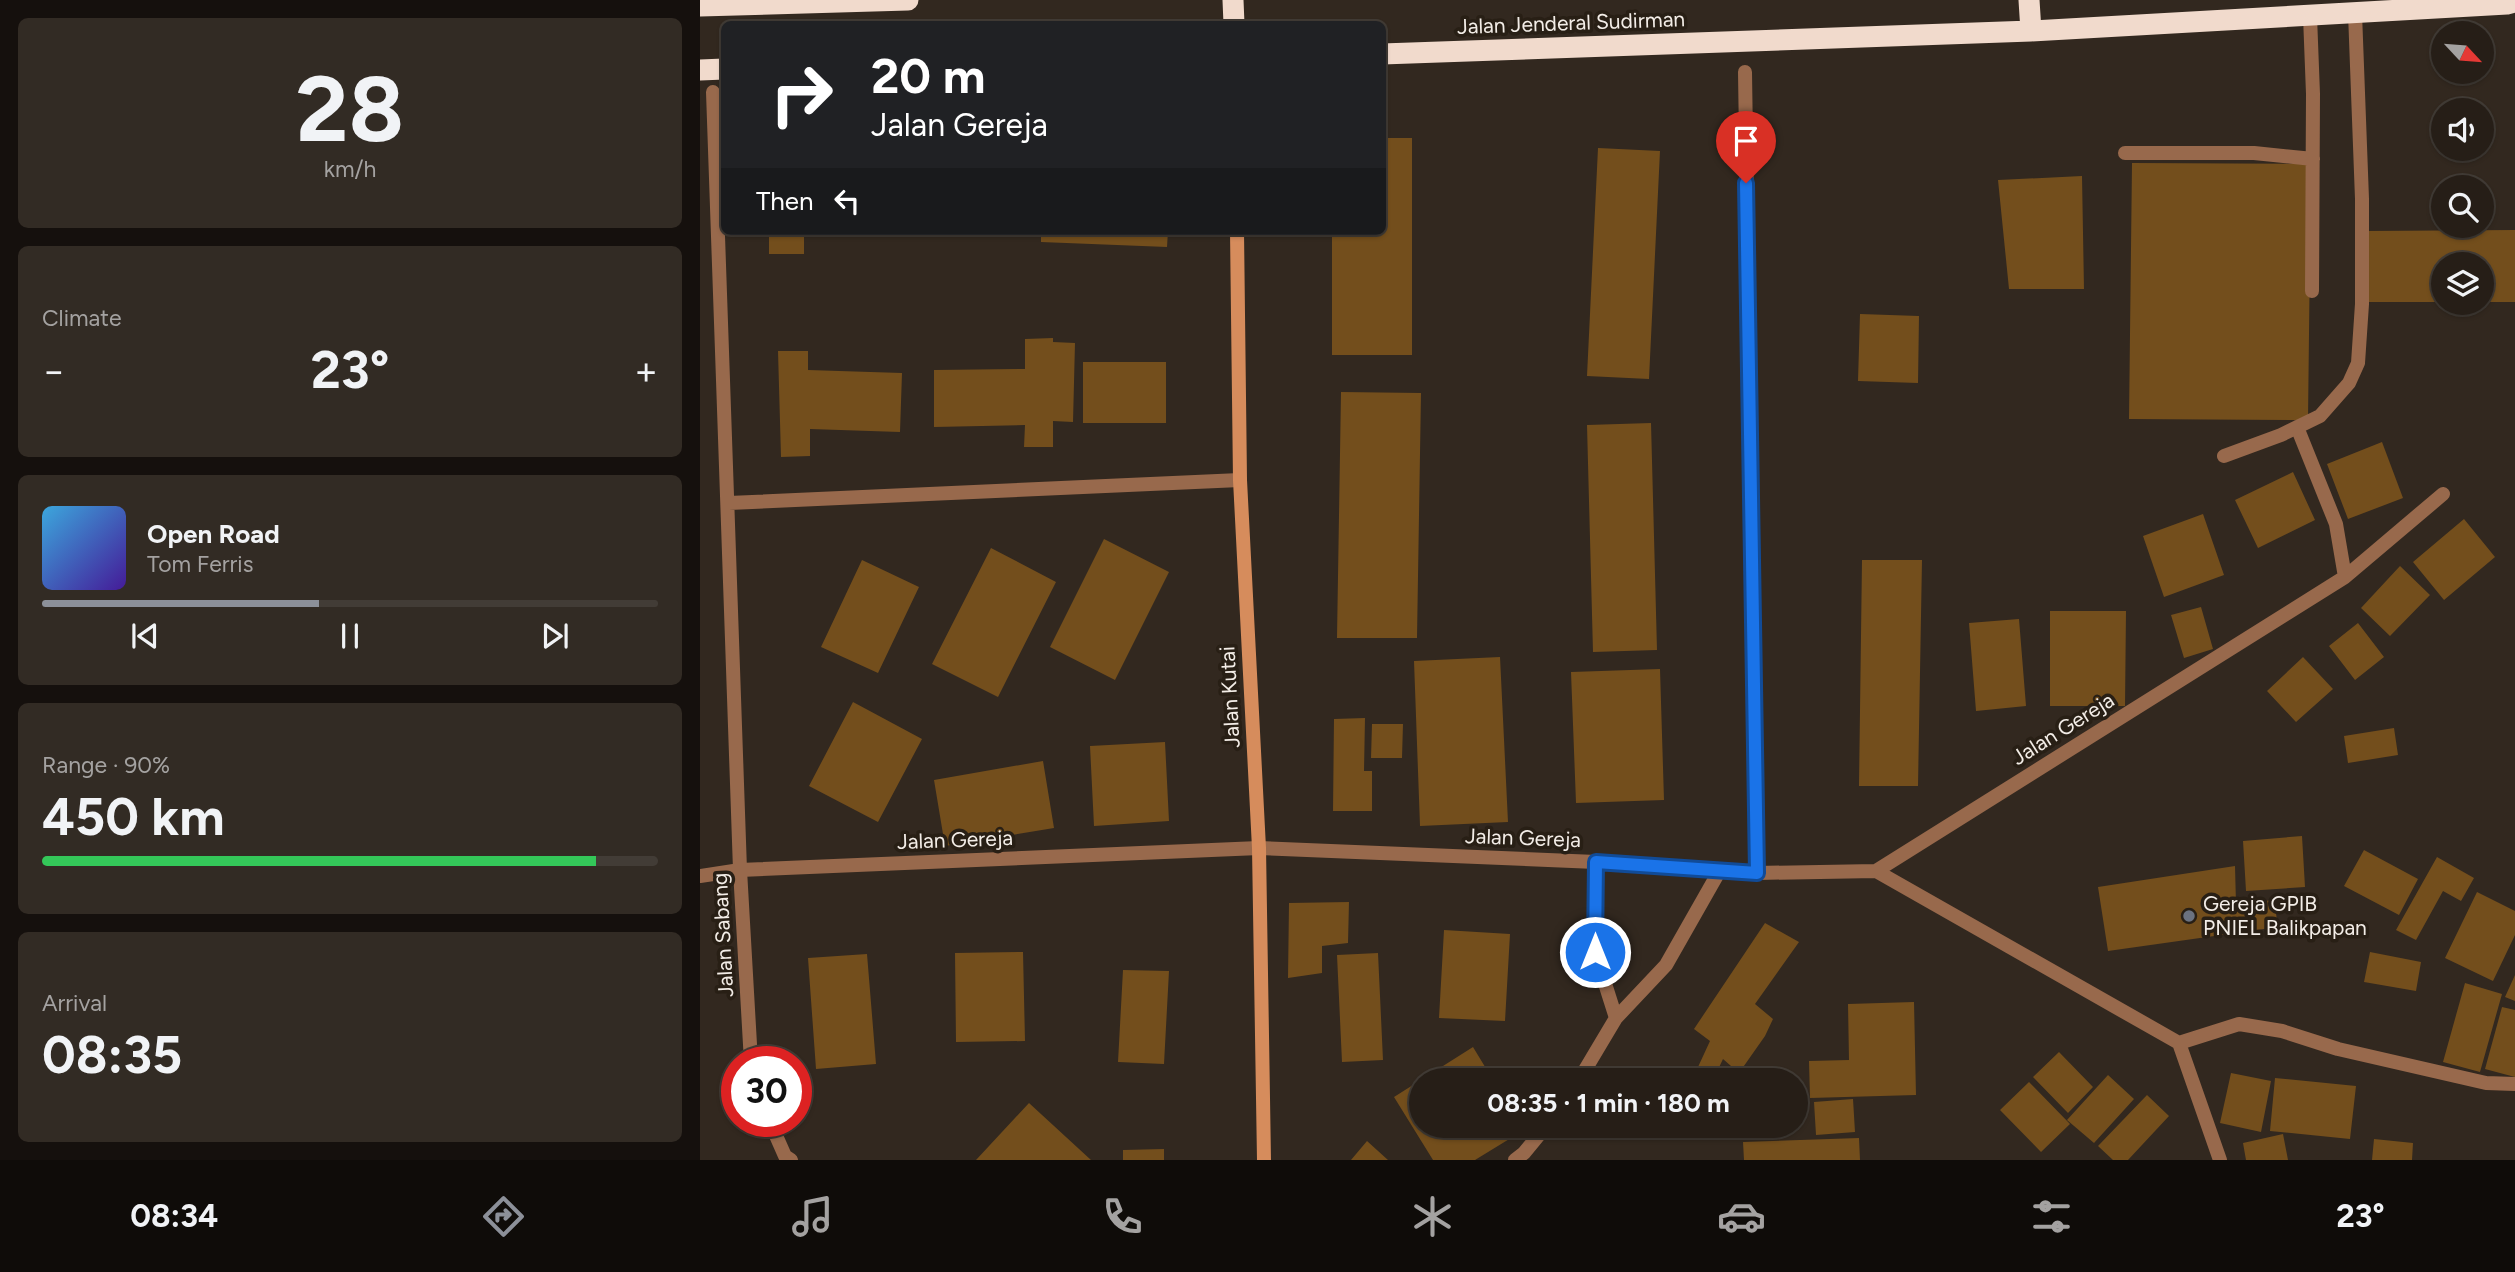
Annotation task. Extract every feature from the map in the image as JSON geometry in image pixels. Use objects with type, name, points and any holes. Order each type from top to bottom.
[{"type":"highway","points":[[700,6],[754,2],[908,0]]},
{"type":"highway","points":[[1233,0],[1234,21]]},
{"type":"highway","points":[[2029,0],[2031,31]]},
{"type":"highway","name":"Jalan Jenderal Sudirman","points":[[1386,54],[2031,31],[2265,9],[2310,16],[2515,2]]},
{"type":"highway","points":[[700,69],[721,69]]},
{"type":"street","points":[[2224,456],[2320,416],[2349,383],[2358,363],[2362,304],[2362,199],[2356,13]]},
{"type":"street","points":[[2310,16],[2314,159],[2312,290]]},
{"type":"street","points":[[1745,72],[1757,873]]},
{"type":"street","name":"Jalan Sabang","points":[[713,92],[740,870],[750,1046]]},
{"type":"street","points":[[2125,153],[2254,153],[2314,159]]},
{"type":"street","name":"Jalan Kutai","points":[[1237,235],[1240,480],[1259,848],[1264,1160]]},
{"type":"street","points":[[2297,427],[2336,524],[2345,577]]},
{"type":"street","points":[[729,503],[1240,480]]},
{"type":"street","name":"Jalan Gereja","points":[[700,876],[740,870],[1259,848],[1596,862],[1757,873],[1876,871],[2345,577],[2443,494]]},
{"type":"street","points":[[1596,862],[1595,952],[1616,1018]]},
{"type":"street","points":[[1586,1068],[1616,1018],[1666,965],[1720,870]]},
{"type":"street","points":[[1876,871],[2179,1043],[2220,1160]]},
{"type":"street","points":[[2179,1043],[2239,1024],[2282,1031],[2338,1049],[2486,1083],[2515,1084]]},
{"type":"street","points":[[777,1137],[785,1156],[791,1160]]},
{"type":"street","points":[[1515,1160],[1536,1138]]},
{"type":"building","points":[[1386,138],[1412,138],[1412,355],[1332,355],[1332,235],[1386,235]]},
{"type":"building","points":[[1598,148],[1660,151],[1649,379],[1587,376]]},
{"type":"building","points":[[2132,163],[2311,164],[2308,420],[2129,419]]},
{"type":"building","points":[[2082,176],[2084,289],[2009,289],[1998,180]]},
{"type":"building","points":[[2494,230],[2515,230],[2515,302],[2494,302],[2494,252],[2431,252],[2431,302],[2367,302],[2367,231],[2431,231],[2431,238],[2494,238]]},
{"type":"building","points":[[769,235],[804,235],[804,254],[769,254]]},
{"type":"building","points":[[1041,235],[1168,235],[1167,247],[1041,242]]},
{"type":"building","points":[[1860,314],[1919,316],[1918,383],[1858,381]]},
{"type":"building","points":[[1053,338],[1053,342],[1075,343],[1073,422],[1053,421],[1053,447],[1024,447],[1025,425],[934,427],[934,370],[1025,369],[1025,339]]},
{"type":"building","points":[[778,351],[808,351],[808,370],[902,373],[900,432],[810,429],[810,456],[781,457]]},
{"type":"building","points":[[1083,362],[1166,362],[1166,423],[1083,423]]},
{"type":"building","points":[[1341,392],[1421,393],[1417,638],[1337,638]]},
{"type":"building","points":[[1651,423],[1657,650],[1593,652],[1587,425]]},
{"type":"building","points":[[2382,442],[2403,498],[2348,519],[2327,464]]},
{"type":"building","points":[[2293,472],[2315,520],[2258,548],[2235,500]]},
{"type":"building","points":[[2203,514],[2224,575],[2164,597],[2143,536]]},
{"type":"building","points":[[2464,519],[2495,557],[2444,600],[2413,562]]},
{"type":"building","points":[[1104,539],[1169,572],[1115,680],[1050,647]]},
{"type":"building","points":[[991,548],[1056,582],[998,697],[932,664]]},
{"type":"building","points":[[862,560],[919,587],[878,673],[821,647]]},
{"type":"building","points":[[1862,560],[1922,560],[1918,786],[1859,786]]},
{"type":"building","points":[[2400,566],[2430,595],[2390,636],[2361,608]]},
{"type":"building","points":[[2201,607],[2213,649],[2184,658],[2171,615]]},
{"type":"building","points":[[2050,611],[2126,611],[2125,706],[2050,706]]},
{"type":"building","points":[[2019,619],[2026,706],[1976,711],[1969,623]]},
{"type":"building","points":[[2358,623],[2384,657],[2355,680],[2329,646]]},
{"type":"building","points":[[1500,657],[1508,822],[1420,826],[1414,661]]},
{"type":"building","points":[[2303,657],[2333,689],[2296,722],[2267,691]]},
{"type":"building","points":[[1660,669],[1664,800],[1576,803],[1571,672]]},
{"type":"building","points":[[853,702],[922,739],[878,822],[809,786]]},
{"type":"building","points":[[1365,718],[1364,771],[1372,771],[1372,811],[1333,811],[1334,719]]},
{"type":"building","points":[[1372,724],[1403,724],[1402,758],[1371,758]]},
{"type":"building","points":[[2394,728],[2398,755],[2348,763],[2344,736]]},
{"type":"building","points":[[1165,742],[1169,821],[1094,826],[1090,746]]},
{"type":"building","points":[[1043,761],[1054,828],[945,846],[934,780]]},
{"type":"building","points":[[2302,836],[2305,887],[2246,891],[2243,841]]},
{"type":"building","points":[[2364,850],[2418,879],[2399,915],[2344,886]]},
{"type":"building","points":[[2437,857],[2474,878],[2461,901],[2443,891],[2416,940],[2396,930]]},
{"type":"building","name":"Gereja GPIB PNIEL Balikpapan","points":[[2235,866],[2236,904],[2274,900],[2278,927],[2108,951],[2098,887]]},
{"type":"building","points":[[2477,892],[2515,911],[2515,935],[2493,981],[2445,958]]},
{"type":"building","points":[[1349,902],[1348,943],[1322,946],[1322,973],[1288,978],[1289,903]]},
{"type":"building","points":[[1765,923],[1799,942],[1755,1004],[1773,1019],[1765,1036],[1743,1068],[1733,1068],[1723,1059],[1719,1068],[1698,1068],[1710,1041],[1694,1029]]},
{"type":"building","points":[[1444,930],[1510,934],[1505,1021],[1439,1018]]},
{"type":"building","points":[[1023,952],[1025,1041],[956,1042],[955,953]]},
{"type":"building","points":[[2370,952],[2421,962],[2416,991],[2364,982]]},
{"type":"building","points":[[1378,953],[1383,1060],[1342,1062],[1337,955]]},
{"type":"building","points":[[867,954],[876,1064],[816,1069],[808,958]]},
{"type":"building","points":[[1123,970],[1169,971],[1164,1064],[1118,1062]]},
{"type":"building","points":[[2515,975],[2515,1001],[2505,997]]},
{"type":"building","points":[[2465,983],[2502,994],[2480,1072],[2443,1062]]},
{"type":"building","points":[[1914,1002],[1916,1095],[1810,1098],[1809,1061],[1849,1060],[1848,1004]]},
{"type":"building","points":[[2502,1007],[2515,1010],[2515,1077],[2485,1069]]},
{"type":"building","points":[[1473,1047],[1486,1068],[1440,1068]]},
{"type":"building","points":[[2059,1052],[2093,1087],[2068,1113],[2033,1077]]},
{"type":"building","points":[[2231,1073],[2271,1081],[2261,1132],[2220,1123]]},
{"type":"building","points":[[2108,1075],[2134,1099],[2094,1143],[2067,1120]]},
{"type":"building","points":[[2275,1078],[2356,1086],[2350,1139],[2270,1131]]},
{"type":"building","points":[[2029,1082],[2070,1124],[2041,1152],[2000,1110]]},
{"type":"building","points":[[1409,1088],[1409,1121],[1394,1097]]},
{"type":"building","points":[[2147,1095],[2169,1116],[2128,1160],[2113,1160],[2098,1146]]},
{"type":"building","points":[[1853,1099],[1855,1132],[1816,1135],[1814,1102]]},
{"type":"building","points":[[1029,1103],[1091,1160],[976,1160]]},
{"type":"building","points":[[2283,1134],[2288,1160],[2246,1160],[2243,1143]]},
{"type":"building","points":[[1419,1138],[1511,1138],[1475,1160],[1433,1160]]},
{"type":"building","points":[[1859,1138],[1860,1160],[1744,1160],[1743,1142]]},
{"type":"building","points":[[2374,1139],[2413,1143],[2412,1160],[2372,1160]]},
{"type":"building","points":[[1367,1141],[1388,1160],[1351,1160]]},
{"type":"building","points":[[1164,1149],[1164,1160],[1123,1160],[1123,1150]]},
{"type":"place","name":"Gereja GPIB PNIEL Balikpapan","points":[[2189,916]]},
{"type":"route","points":[[1595,952],[1596,862],[1757,873],[1746,183]]}]
